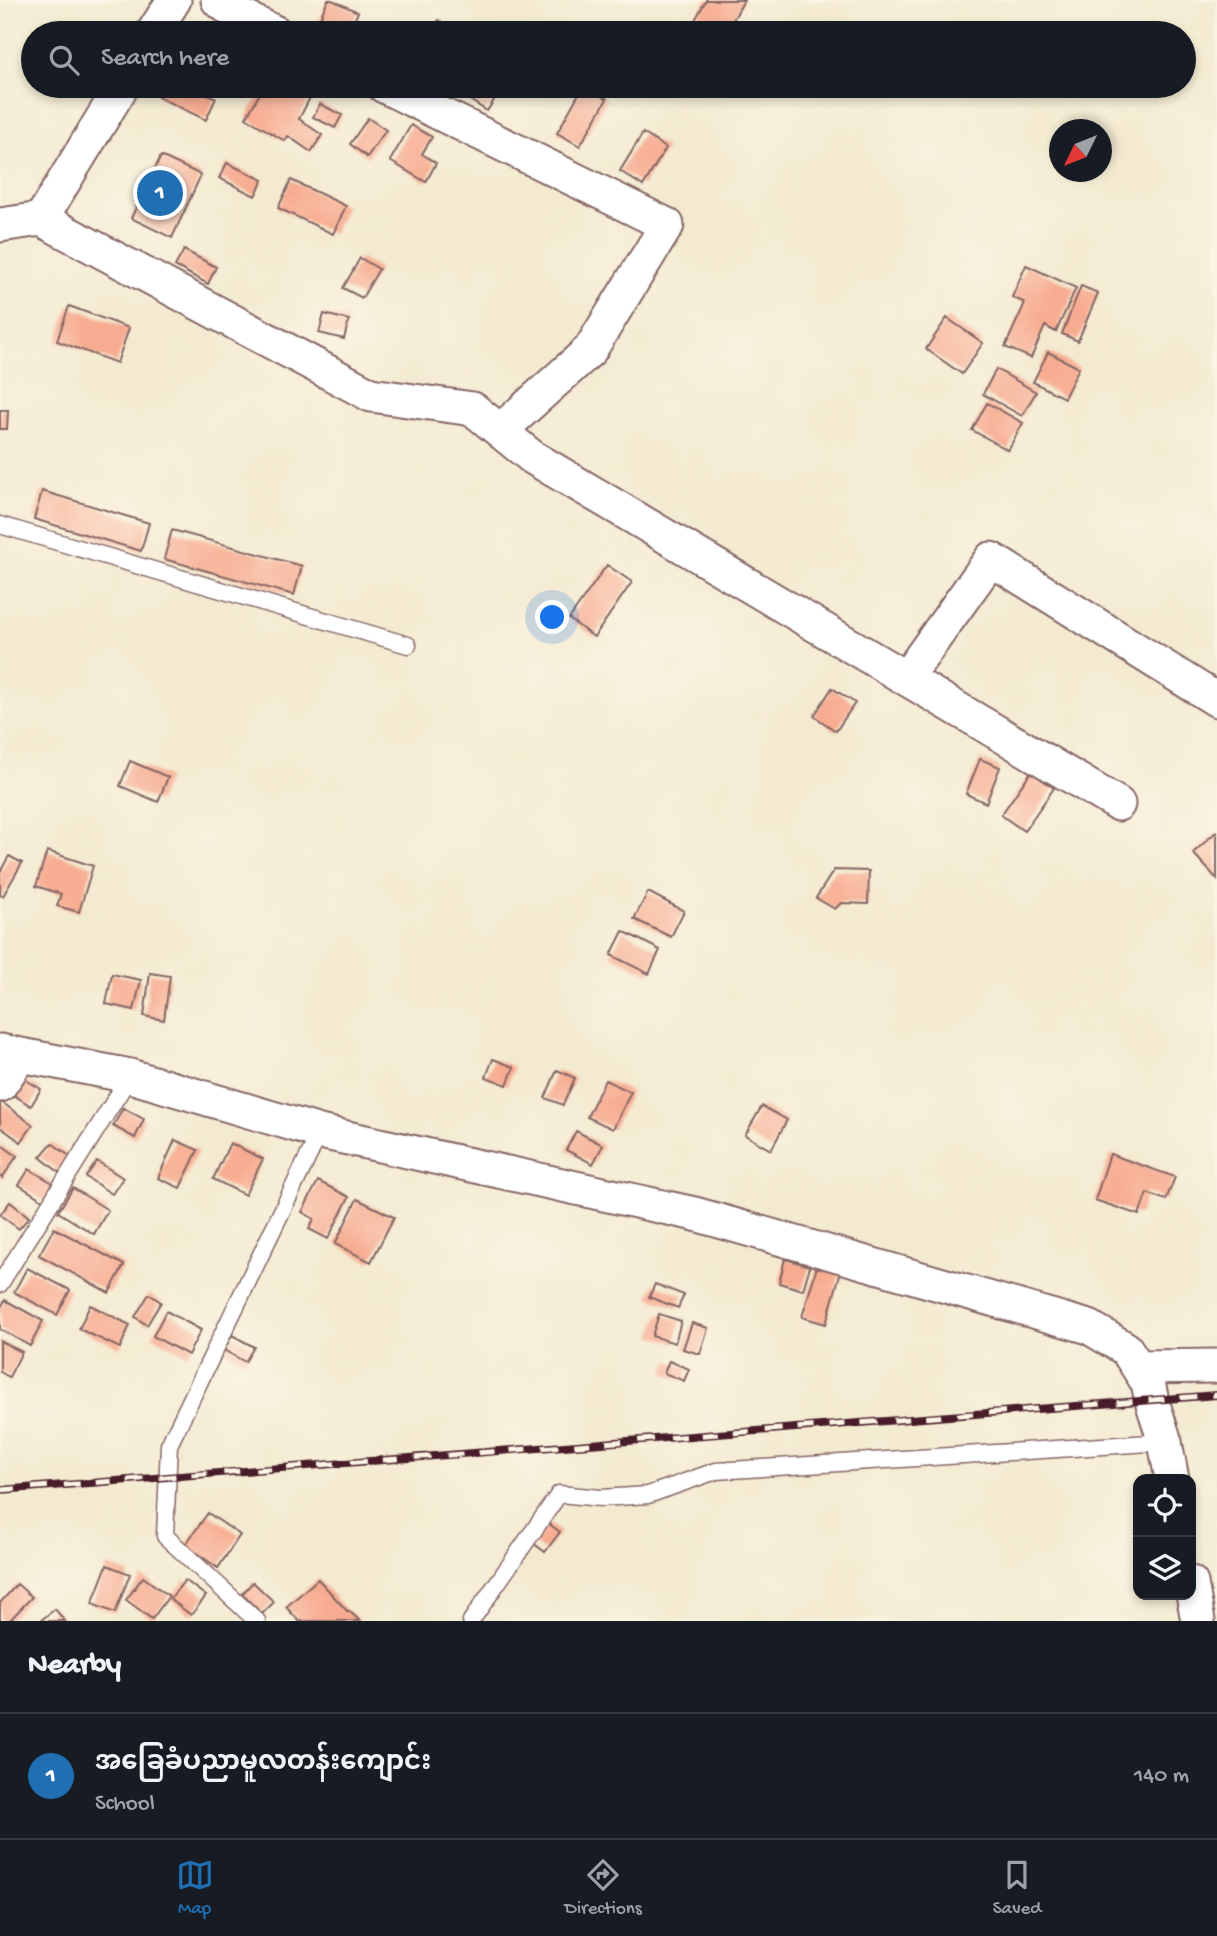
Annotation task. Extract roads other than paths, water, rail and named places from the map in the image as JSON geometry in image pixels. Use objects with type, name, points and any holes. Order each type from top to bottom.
[{"type":"street","points":[[161,21],[174,0]]},
{"type":"street","points":[[218,0],[234,13],[251,21]]},
{"type":"street","points":[[41,219],[115,98]]},
{"type":"street","points":[[408,98],[667,225],[590,350],[500,431]]},
{"type":"street","points":[[0,225],[41,219],[371,395],[473,409],[532,457],[1118,804]]},
{"type":"street","points":[[906,678],[991,559],[1217,700]]},
{"type":"street","points":[[0,1085],[10,1053],[130,1076],[320,1132],[695,1214],[1089,1327],[1126,1349],[1148,1383],[1166,1441],[1171,1474]]},
{"type":"street","points":[[1138,1367],[1217,1366]]},
{"type":"street","points":[[1194,1600],[1198,1621]]},
{"type":"lane","points":[[0,525],[408,645]]},
{"type":"lane","points":[[0,1284],[130,1076]]},
{"type":"lane","points":[[257,1621],[165,1536],[169,1446],[320,1132]]},
{"type":"lane","points":[[471,1621],[559,1494],[601,1498],[648,1495],[716,1471],[1166,1441]]},
{"type":"railway","points":[[0,1490],[1217,1395]]},
{"type":"place","name":"အခြေခံပညာမူလတန်းကျောင်း","points":[[160,193]]}]
